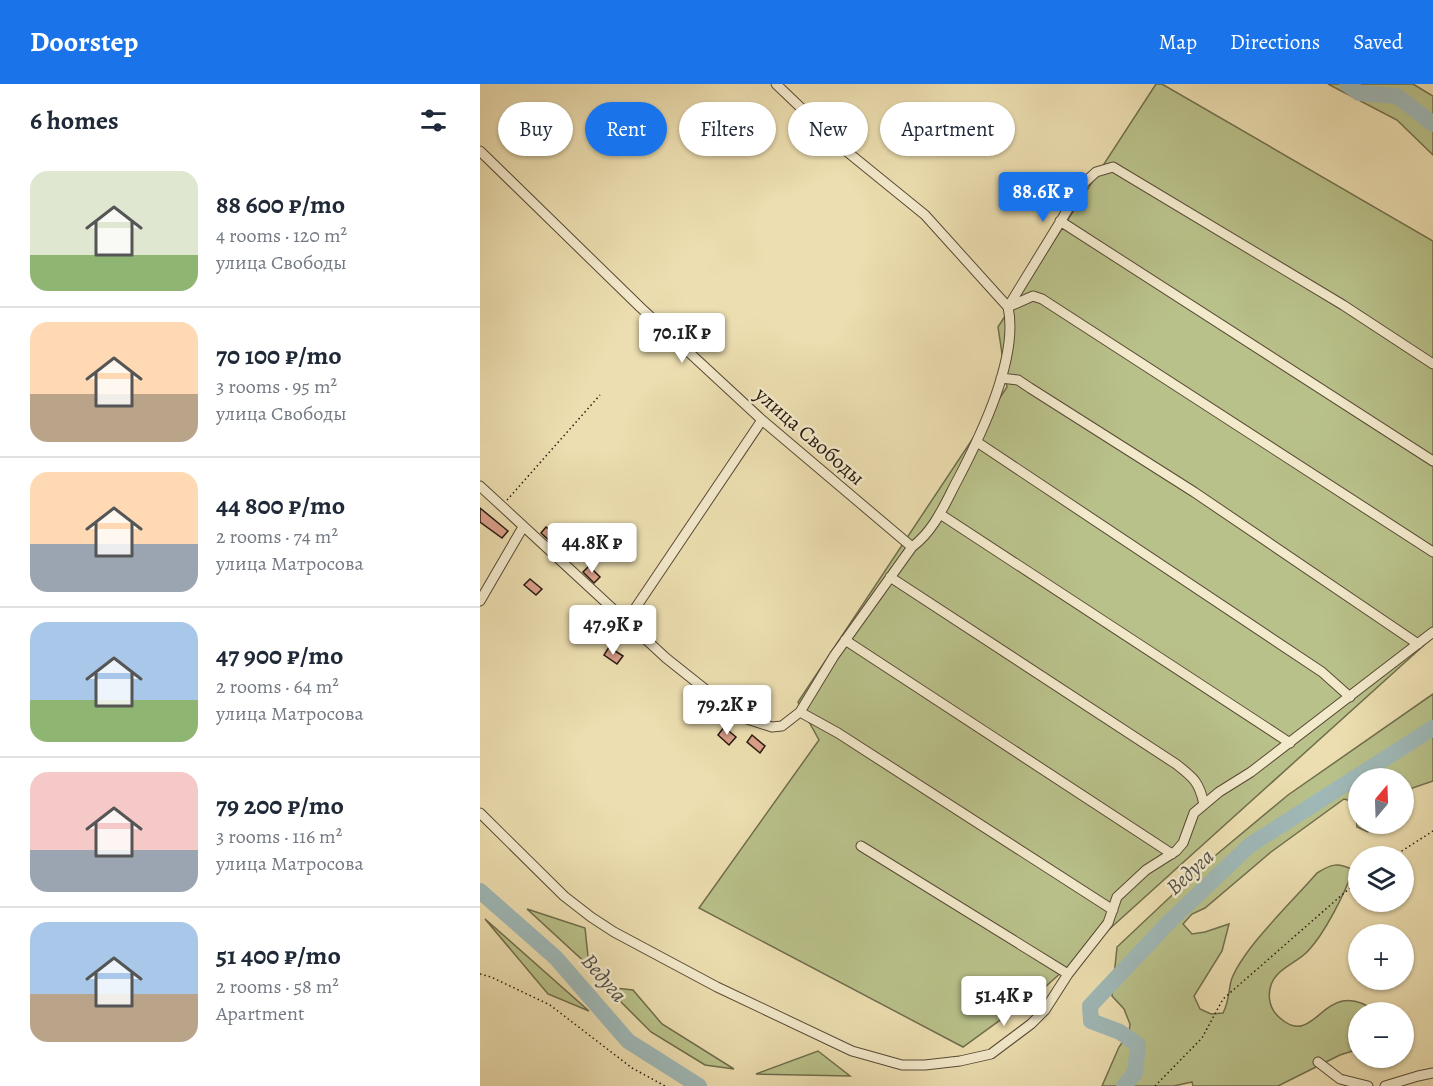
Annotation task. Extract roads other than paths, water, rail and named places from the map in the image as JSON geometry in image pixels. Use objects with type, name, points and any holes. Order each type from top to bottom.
[{"type":"street","points":[[480,486],[666,658],[744,718],[772,727],[782,726],[800,712],[845,640],[912,547],[922,539],[940,514],[977,442],[1001,378],[1009,337],[1010,318],[1008,307],[925,215],[845,150],[776,84]]},
{"type":"street","name":"улица Свободы","points":[[480,151],[640,307],[762,420],[912,547]]},
{"type":"street","points":[[1008,307],[1084,183],[1096,172],[1113,167],[1333,299],[1433,364]]},
{"type":"street","points":[[1060,221],[1433,461]]},
{"type":"street","points":[[1008,307],[1033,296],[1042,299],[1433,552]]},
{"type":"street","points":[[1001,378],[1012,378],[1030,387],[1194,492],[1418,644]]},
{"type":"street","points":[[626,622],[762,420]]},
{"type":"street","points":[[977,442],[1322,672],[1350,697]]},
{"type":"street","points":[[940,514],[1290,742]]},
{"type":"street","points":[[480,601],[523,527]]},
{"type":"street","points":[[890,577],[1194,777],[1200,788],[1204,804]]},
{"type":"street","points":[[480,813],[564,896],[591,917],[614,932],[717,987],[852,1051],[881,1060],[902,1065],[960,1061],[991,1054],[1045,1011],[1068,974],[1108,923],[1117,897],[1130,884],[1184,843],[1194,813],[1433,633]]},
{"type":"street","points":[[845,640],[1172,854]]},
{"type":"street","points":[[800,712],[838,733],[1113,910]]},
{"type":"street","points":[[861,846],[1068,974]]},
{"type":"street","points":[[1318,1062],[1340,1079],[1368,1086]]},
{"type":"street","points":[[1385,1086],[1433,1073]]},
{"type":"waterway","name":"Ведуга","points":[[1347,84],[1359,93],[1397,96],[1433,124]]},
{"type":"waterway","name":"Ведуга","points":[[1124,1086],[1135,1073],[1138,1045],[1120,1032],[1091,1021],[1090,1006],[1168,923],[1250,845],[1433,728]]},
{"type":"waterway","name":"Ведуга","points":[[480,891],[556,958],[628,1041],[699,1086]]}]
